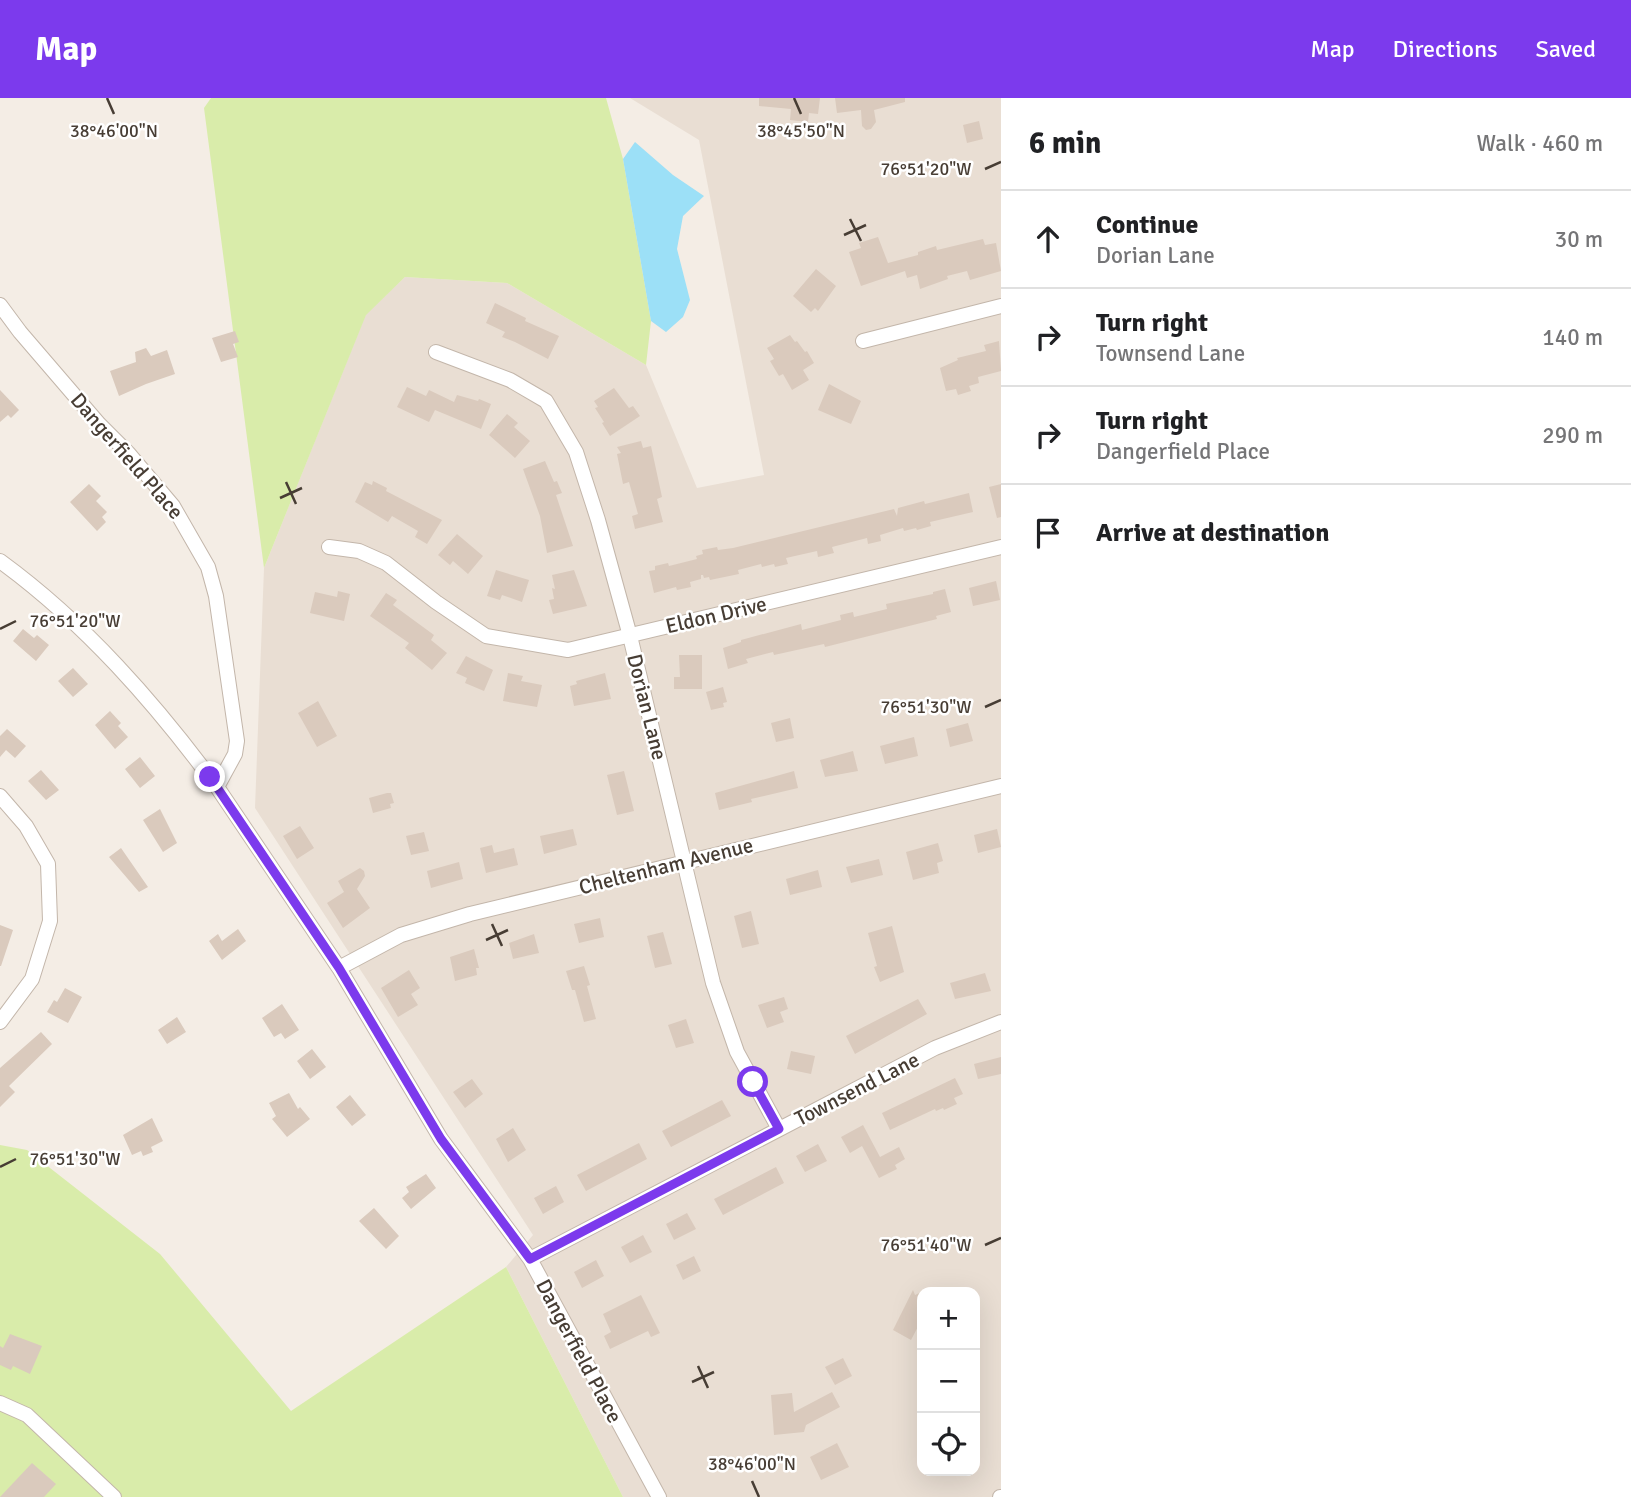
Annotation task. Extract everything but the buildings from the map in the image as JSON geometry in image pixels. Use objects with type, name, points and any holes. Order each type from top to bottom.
[{"type":"street","name":"Dangerfield Place","points":[[0,305],[99,424],[129,454],[173,506],[208,567],[216,596],[237,741],[235,754],[217,787]]},
{"type":"street","points":[[863,341],[1001,306]]},
{"type":"street","name":"Dorian Lane","points":[[436,352],[510,380],[547,401],[576,452],[630,636],[713,983],[737,1052],[779,1129]]},
{"type":"street","name":"Eldon Drive","points":[[330,547],[359,551],[386,563],[486,636],[568,650],[1001,547]]},
{"type":"street","name":"Dangerfield Place","points":[[0,561],[40,592],[123,671],[217,787],[339,968],[441,1139],[530,1259],[659,1497]]},
{"type":"street","name":"Cheltenham Avenue","points":[[339,968],[386,941],[422,928],[1001,786]]},
{"type":"street","points":[[0,796],[26,826],[48,864],[50,921],[32,979],[0,1022]]},
{"type":"street","name":"Townsend Lane","points":[[530,1259],[935,1048],[1001,1022]]},
{"type":"street","points":[[0,1403],[27,1415],[114,1497]]},
{"type":"shaded area","points":[[630,98],[1001,98],[1001,1497],[623,1497],[506,1267],[533,1235],[255,808],[264,568],[366,314],[405,277],[507,283],[646,365],[697,488],[764,475],[699,140]]},
{"type":"green space","points":[[211,98],[606,98],[623,159],[651,321],[646,365],[507,283],[405,277],[366,315],[264,568],[204,108]]},
{"type":"green space","points":[[0,1145],[27,1150],[160,1254],[291,1411],[506,1267],[623,1497],[0,1497]]},
{"type":"water","points":[[635,142],[673,175],[704,196],[683,216],[677,249],[690,300],[683,317],[666,332],[651,321],[623,159]]},
{"type":"route","points":[[210,777],[339,968],[441,1139],[530,1259],[779,1129],[753,1082]]}]
